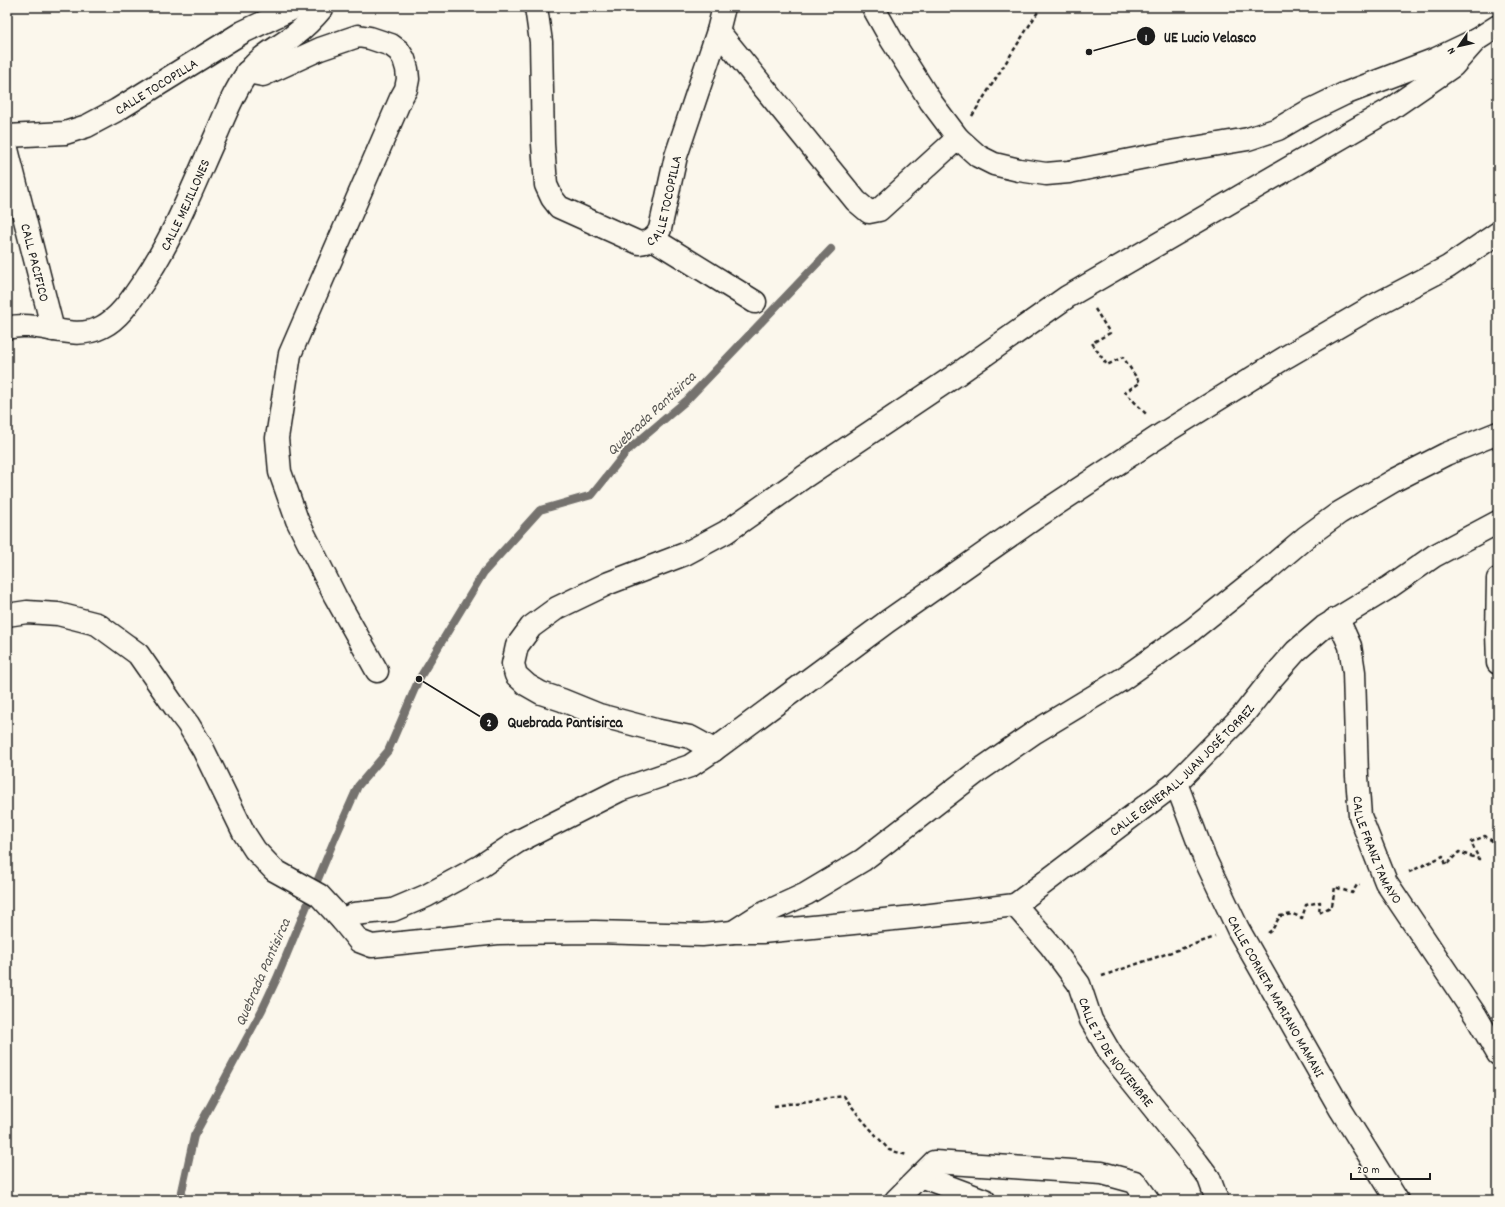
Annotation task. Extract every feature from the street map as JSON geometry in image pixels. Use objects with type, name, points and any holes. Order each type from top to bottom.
[{"type":"street","name":"CALLE TOCOPILLA","points":[[7,136],[65,133],[87,126],[117,110],[243,32],[296,7]]},
{"type":"street","name":"CALLE MEJILLONES","points":[[7,328],[29,325],[53,330],[82,333],[103,327],[115,318],[132,299],[151,270],[172,231],[239,85],[247,72],[256,62],[303,28],[323,7]]},
{"type":"street","name":"CALLE TOCOPILLA","points":[[536,7],[541,42],[543,144],[546,185],[552,198],[559,207],[640,243],[653,239],[658,234],[660,229],[676,156],[718,31],[724,7]]},
{"type":"street","points":[[873,7],[891,39],[931,102],[958,138],[978,156],[994,164],[1046,174],[1069,172],[1176,151],[1248,139],[1278,129],[1307,112],[1344,94],[1436,59],[1476,40],[1498,26]]},
{"type":"street","points":[[718,31],[856,201],[868,212],[879,210],[958,138]]},
{"type":"street","points":[[247,72],[263,75],[320,49],[358,36],[391,45],[399,51],[407,69],[408,79],[406,89],[290,354],[277,438],[280,472],[297,520],[335,596],[377,671]]},
{"type":"street","points":[[714,750],[690,737],[655,730],[599,715],[541,693],[527,685],[516,675],[513,664],[517,646],[531,627],[557,608],[609,583],[685,554],[726,532],[804,477],[959,373],[1067,297],[1388,110],[1453,66],[1476,40]]},
{"type":"street","name":"CALL PACIFICO","points":[[7,149],[53,330]]},
{"type":"street","points":[[342,920],[354,914],[393,910],[426,896],[481,866],[517,842],[613,793],[690,766],[714,750],[888,621],[1035,518],[1164,433],[1286,357],[1377,304],[1448,267],[1498,233]]},
{"type":"street","points":[[653,239],[755,302]]},
{"type":"street","points":[[734,932],[758,916],[806,894],[864,860],[984,768],[1035,732],[1121,680],[1192,630],[1306,537],[1339,513],[1395,480],[1446,454],[1498,433]]},
{"type":"street","name":"CALLE GENERALL JUAN JOSÉ TORREZ","points":[[1015,905],[1176,783],[1243,715],[1296,651],[1334,620],[1388,588],[1434,556],[1498,522]]},
{"type":"street","points":[[1498,579],[1498,663]]},
{"type":"street","points":[[7,616],[27,612],[58,614],[96,624],[138,654],[188,724],[203,749],[244,833],[255,850],[274,870],[319,895],[342,920],[359,942],[372,946],[498,933],[594,932],[702,935],[734,932],[762,932],[914,917],[1015,905]]},
{"type":"street","name":"CALLE FRANZ TAMAYO","points":[[1334,620],[1341,626],[1350,646],[1354,672],[1357,776],[1360,816],[1386,882],[1476,1016],[1498,1054]]},
{"type":"street","name":"CALLE CORNETA MARIANO MAMANI","points":[[1176,783],[1204,857],[1238,929],[1341,1110],[1397,1200]]},
{"type":"street","name":"CALLE 27 DE NOVIEMBRE","points":[[1015,905],[1050,945],[1079,984],[1091,1020],[1112,1056],[1209,1178],[1217,1200]]},
{"type":"street","points":[[927,1169],[984,1200]]},
{"type":"street","points":[[896,1200],[927,1169],[1102,1173],[1135,1182],[1148,1200]]},
{"type":"path","points":[[958,138],[1042,7]]},
{"type":"path","points":[[1094,307],[1110,333],[1092,343],[1107,365],[1122,357],[1140,384],[1125,392],[1164,433]]},
{"type":"path","points":[[1079,984],[1238,929],[1251,921],[1261,933],[1267,933],[1272,930],[1280,916],[1293,914],[1302,918],[1306,905],[1320,902],[1319,913],[1332,906],[1335,887],[1352,892],[1357,885],[1386,882],[1443,856],[1446,866],[1459,852],[1479,859],[1471,842],[1484,836],[1498,845]]},
{"type":"path","points":[[774,1106],[844,1096],[859,1116],[889,1150],[927,1169]]},
{"type":"waterway","name":"Quebrada Pantisirca","points":[[180,1200],[194,1136],[262,1010],[277,978],[358,786],[388,751],[419,679],[484,572],[540,510],[592,495],[627,451],[687,400],[831,249]]},
{"type":"place","name":"UE Lucio Velasco","points":[[1089,52]]},
{"type":"place","name":"Quebrada Pantisirca","points":[[419,679]]}]
